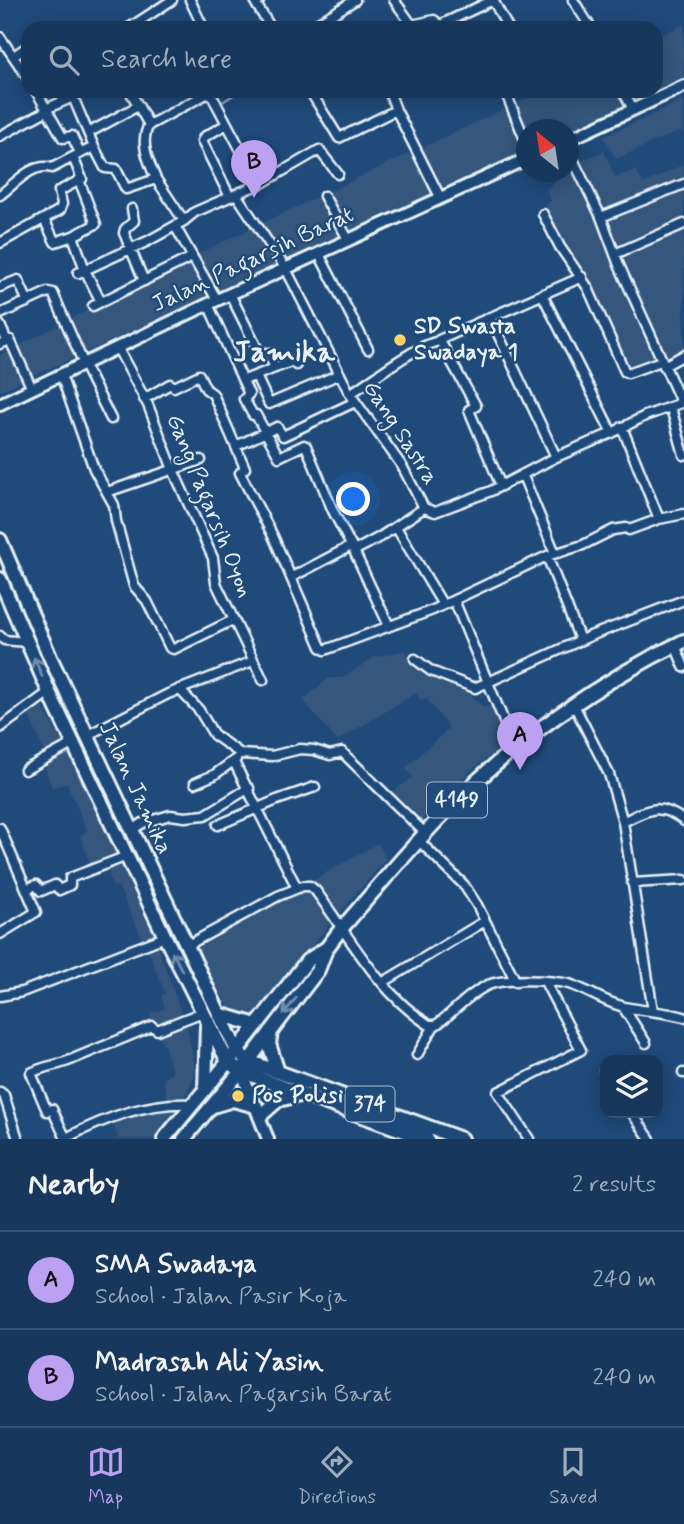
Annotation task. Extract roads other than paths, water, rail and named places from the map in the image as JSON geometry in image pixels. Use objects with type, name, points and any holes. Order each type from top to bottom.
[{"type":"main road","name":"Jalan Jamika","points":[[0,540],[50,657],[237,1051]]},
{"type":"main road","name":"Jalan Jamika","points":[[0,579],[49,692],[165,937],[228,1062]]},
{"type":"main road","name":"4149","points":[[244,1066],[318,970],[326,949],[341,929],[450,807],[515,748],[574,705],[680,643]]},
{"type":"main road","name":"4149","points":[[228,1062],[307,961],[326,949]]},
{"type":"main road","points":[[219,1014],[256,1025]]},
{"type":"main road","points":[[205,1017],[205,1089]]},
{"type":"main road","points":[[271,1030],[269,1044],[278,1072]]},
{"type":"main road","name":"374","points":[[237,1051],[244,1066],[301,1094],[427,1139]]},
{"type":"main road","points":[[164,1139],[228,1062]]},
{"type":"main road","name":"374","points":[[228,1062],[278,1072],[399,1114],[461,1139]]},
{"type":"main road","points":[[184,1139],[244,1066]]},
{"type":"main road","points":[[211,1106],[233,1100],[258,1111],[278,1100],[301,1094]]},
{"type":"street","points":[[140,21],[172,0]]},
{"type":"street","points":[[190,0],[200,21]]},
{"type":"street","points":[[260,0],[256,5],[266,21]]},
{"type":"street","points":[[321,21],[355,0]]},
{"type":"street","points":[[394,0],[409,21]]},
{"type":"street","points":[[449,21],[493,0],[504,21]]},
{"type":"street","points":[[573,0],[585,21]]},
{"type":"street","points":[[1,40],[21,67]]},
{"type":"street","points":[[14,56],[21,51]]},
{"type":"street","points":[[663,95],[684,86]]},
{"type":"street","points":[[0,243],[62,207],[59,191],[82,177],[72,136],[63,138],[41,98]]},
{"type":"street","points":[[0,136],[72,98]]},
{"type":"street","points":[[74,98],[105,168],[116,169],[126,189],[156,179]]},
{"type":"street","points":[[134,98],[149,125]]},
{"type":"street","points":[[184,221],[156,179],[146,151],[146,131],[149,125],[199,98]]},
{"type":"street","points":[[213,98],[259,184]]},
{"type":"street","points":[[314,98],[339,138],[396,110]]},
{"type":"street","points":[[392,98],[440,197]]},
{"type":"street","points":[[508,98],[517,119]]},
{"type":"street","points":[[628,98],[633,109]]},
{"type":"street","points":[[579,135],[657,98]]},
{"type":"street","points":[[0,195],[36,168],[45,166],[51,169],[76,151],[90,135],[138,106]]},
{"type":"street","name":"Gang Sastra","points":[[227,124],[204,137],[202,141],[233,195],[286,269],[353,398],[402,466],[424,508],[396,527],[292,577]]},
{"type":"street","points":[[76,151],[94,147]]},
{"type":"street","points":[[81,272],[175,226],[195,212],[259,184],[318,150],[338,174]]},
{"type":"street","name":"Jalan Pagarsih Barat","points":[[0,404],[212,302],[516,164]]},
{"type":"street","points":[[424,508],[435,512],[502,486],[556,457],[645,416],[683,402],[663,364],[579,170]]},
{"type":"street","points":[[44,219],[55,242],[96,224],[79,180]]},
{"type":"street","points":[[601,217],[684,184]]},
{"type":"street","points":[[324,196],[348,239]]},
{"type":"street","points":[[132,209],[134,221],[124,233],[144,281]]},
{"type":"street","points":[[543,214],[560,247],[582,277],[626,373],[663,364],[684,355]]},
{"type":"street","points":[[615,254],[684,224]]},
{"type":"street","points":[[175,226],[192,257],[244,380],[249,394],[244,399],[279,457],[306,446],[333,511],[389,626]]},
{"type":"street","points":[[73,236],[81,272],[97,304],[192,257]]},
{"type":"street","points":[[319,254],[368,349]]},
{"type":"street","points":[[236,446],[277,427],[283,436],[353,398],[413,353],[582,277]]},
{"type":"street","points":[[0,287],[18,279],[28,302]]},
{"type":"street","points":[[0,314],[48,292],[52,293],[111,419]]},
{"type":"street","points":[[230,294],[260,354],[268,353],[275,368]]},
{"type":"street","points":[[542,294],[612,433]]},
{"type":"street","points":[[490,317],[556,457]]},
{"type":"street","points":[[0,325],[4,342],[10,340],[32,389]]},
{"type":"street","points":[[439,340],[476,406],[469,410],[502,486]]},
{"type":"street","name":"Gang Pagarsih Oyon","points":[[117,347],[144,399],[213,558],[216,583],[263,680]]},
{"type":"street","points":[[244,380],[293,361],[296,365]]},
{"type":"street","points":[[256,376],[267,403],[271,404],[340,374]]},
{"type":"street","points":[[61,375],[94,469],[114,505],[134,586],[147,601],[172,649],[233,620]]},
{"type":"street","points":[[144,399],[170,384],[174,387],[199,375],[206,389],[213,394],[245,468],[240,473],[292,577],[321,647],[325,650],[443,605],[551,555],[583,545],[613,530],[629,530],[659,519],[684,514]]},
{"type":"street","points":[[671,408],[684,455]]},
{"type":"street","points":[[622,427],[659,519]]},
{"type":"street","points":[[107,492],[201,460]]},
{"type":"street","points":[[523,476],[580,640]]},
{"type":"street","points":[[396,527],[443,605]]},
{"type":"street","points":[[454,600],[515,748]]},
{"type":"street","points":[[415,659],[431,671],[472,688],[644,613],[684,600]]},
{"type":"street","points":[[1,640],[26,642]]},
{"type":"street","points":[[680,643],[684,667]]},
{"type":"street","points":[[88,735],[179,689],[253,661]]},
{"type":"street","points":[[179,689],[199,710],[214,735],[241,754],[272,756],[300,749],[330,755],[342,752],[464,885],[516,982]]},
{"type":"street","points":[[0,728],[49,692]]},
{"type":"street","points":[[574,705],[609,774],[623,821],[653,1011]]},
{"type":"street","points":[[25,770],[74,743]]},
{"type":"street","points":[[195,783],[214,775],[241,754]]},
{"type":"street","points":[[234,762],[297,888]]},
{"type":"street","points":[[218,825],[315,787]]},
{"type":"street","points":[[132,830],[143,823],[170,815],[205,815],[249,788]]},
{"type":"street","points":[[623,821],[657,808],[673,813],[684,821]]},
{"type":"street","points":[[0,828],[36,913],[0,934]]},
{"type":"street","points":[[27,889],[38,886],[41,891],[55,885],[59,890],[70,885],[70,878],[127,856]]},
{"type":"street","points":[[632,883],[684,880]]},
{"type":"street","points":[[186,946],[297,888],[310,886],[382,983],[425,1023],[434,1026]]},
{"type":"street","points":[[382,983],[485,921]]},
{"type":"street","points":[[0,996],[22,992],[165,937]]},
{"type":"street","points":[[417,1055],[434,1026],[473,994],[496,982],[571,985],[623,1007],[684,1017]]},
{"type":"street","points":[[529,1139],[498,1092],[581,1051],[545,982]]},
{"type":"street","points":[[623,1007],[646,1043]]},
{"type":"street","points":[[193,1104],[175,1103],[135,1108],[66,1138],[52,1109],[47,1111],[31,1073],[152,1026],[157,1030],[205,1017]]},
{"type":"street","points":[[244,1066],[268,1139]]},
{"type":"street","points":[[0,1092],[5,1095],[18,1139]]},
{"type":"street","points":[[635,1118],[650,1139]]},
{"type":"waterway","points":[[219,104],[229,98]]},
{"type":"place","name":"Madrasah Ali Yasin","points":[[254,198]]},
{"type":"place","name":"SD Swasta Swadaya 1","points":[[400,340]]},
{"type":"place","name":"SMA Swadaya","points":[[520,770]]},
{"type":"place","name":"Pos Polisi","points":[[238,1096]]},
{"type":"district","name":"Jamika","points":[[284,352]]}]
